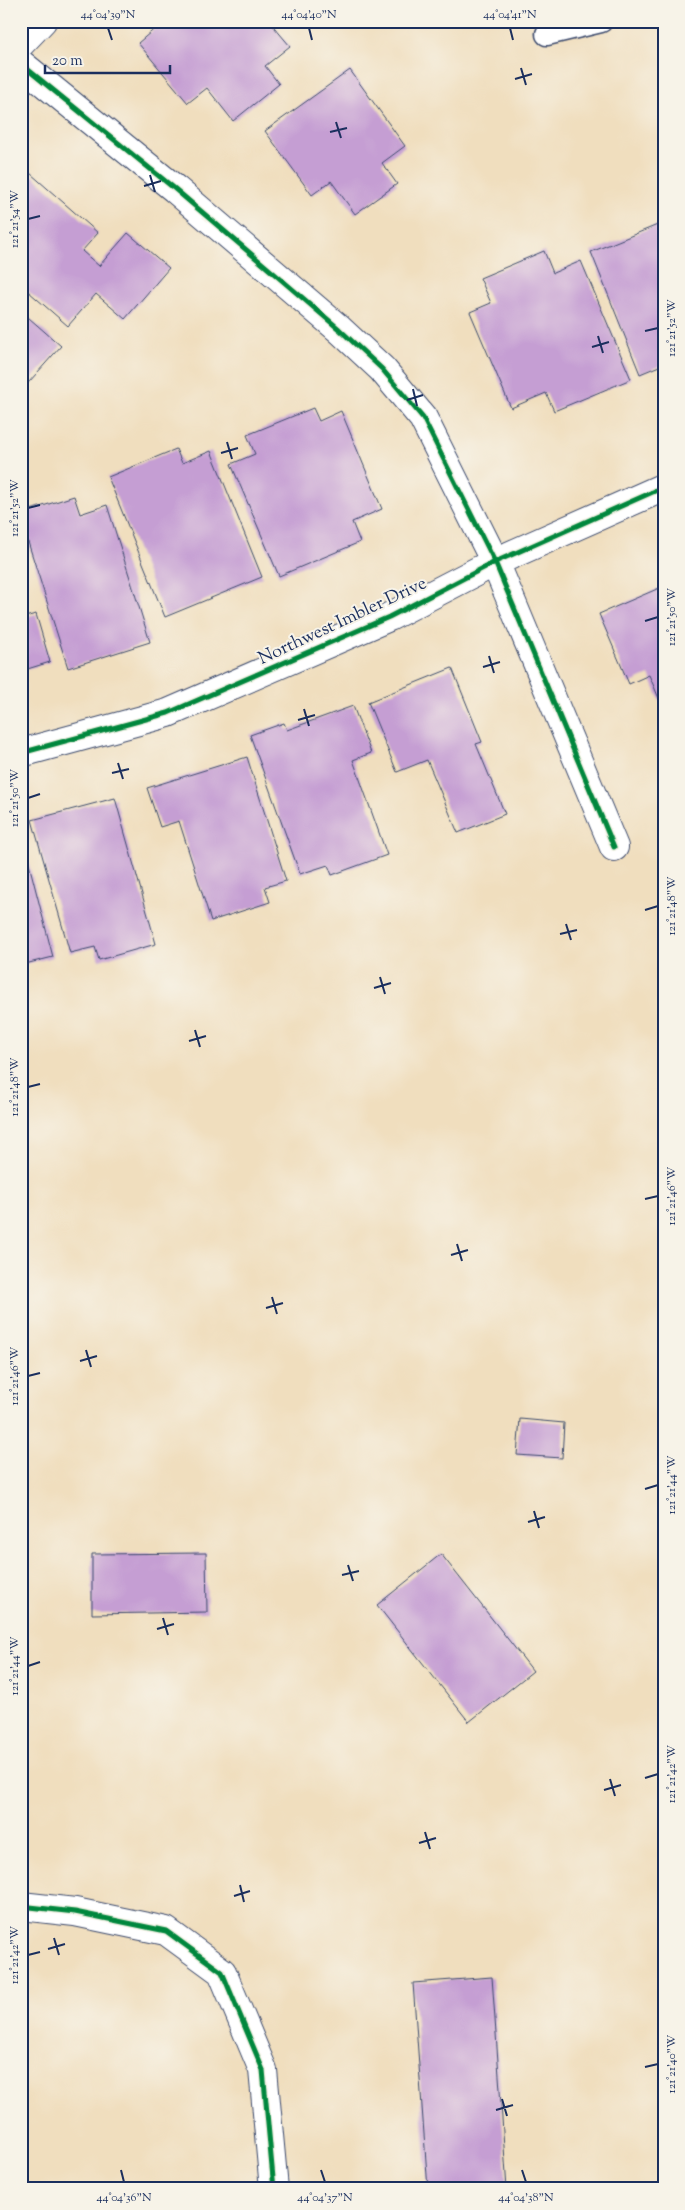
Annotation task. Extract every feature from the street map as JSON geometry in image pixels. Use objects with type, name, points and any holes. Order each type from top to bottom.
[{"type":"street","points":[[21,43],[42,21]]},
{"type":"street","points":[[21,64],[175,189],[339,329],[382,369],[423,418],[495,562],[614,847]]},
{"type":"street","name":"Northwest Imbler Drive","points":[[21,753],[168,713],[389,617],[495,562],[664,487]]},
{"type":"street","points":[[21,1906],[75,1912],[166,1931],[222,1972],[263,2070],[274,2189]]},
{"type":"lane","points":[[547,34],[601,21]]},
{"type":"building","points":[[164,21],[269,21],[290,46],[265,66],[279,84],[233,121],[207,88],[188,103],[138,43]]},
{"type":"building","points":[[350,70],[405,146],[382,163],[397,184],[355,214],[331,181],[312,195],[265,131]]},
{"type":"building","points":[[22,166],[98,233],[82,251],[99,266],[128,233],[169,268],[125,319],[96,294],[68,326],[21,285]]},
{"type":"building","points":[[660,224],[664,235],[664,364],[640,374],[591,252]]},
{"type":"building","points":[[544,251],[553,273],[581,261],[631,379],[554,411],[546,393],[511,408],[470,312],[491,303],[480,278]]},
{"type":"building","points":[[21,311],[61,346],[21,391]]},
{"type":"building","points":[[313,408],[319,421],[341,411],[382,509],[352,522],[360,542],[279,576],[231,464],[255,454],[247,435]]},
{"type":"building","points":[[176,449],[182,463],[211,451],[262,577],[165,617],[108,477]]},
{"type":"building","points":[[74,496],[80,514],[107,505],[150,642],[68,668],[21,520],[21,513]]},
{"type":"building","points":[[664,586],[664,710],[649,675],[629,684],[599,614]]},
{"type":"building","points":[[36,614],[50,662],[21,671],[21,618]]},
{"type":"building","points":[[452,668],[482,742],[476,744],[505,814],[458,833],[427,760],[397,772],[368,702]]},
{"type":"building","points":[[353,706],[371,753],[353,760],[387,855],[332,875],[328,865],[300,874],[250,735],[284,723],[287,730]]},
{"type":"building","points":[[247,757],[286,881],[265,887],[270,902],[211,921],[179,821],[160,827],[147,788]]},
{"type":"building","points":[[115,798],[156,944],[99,960],[95,947],[70,953],[32,820]]},
{"type":"building","points":[[21,833],[53,957],[21,965]]},
{"type":"building","points":[[520,1419],[564,1423],[562,1458],[517,1455]]},
{"type":"building","points":[[206,1553],[207,1612],[92,1614],[92,1554]]},
{"type":"building","points":[[441,1554],[533,1671],[469,1722],[377,1605]]},
{"type":"building","points":[[492,1977],[507,2189],[428,2189],[413,1983]]},
{"type":"cycle path","points":[[21,64],[175,189],[339,329],[382,369],[423,418],[495,562],[614,847]]},
{"type":"cycle path","points":[[21,753],[168,713],[389,617],[495,562],[664,487]]},
{"type":"cycle path","points":[[21,1906],[75,1912],[166,1931],[222,1972],[263,2070],[274,2189]]}]
